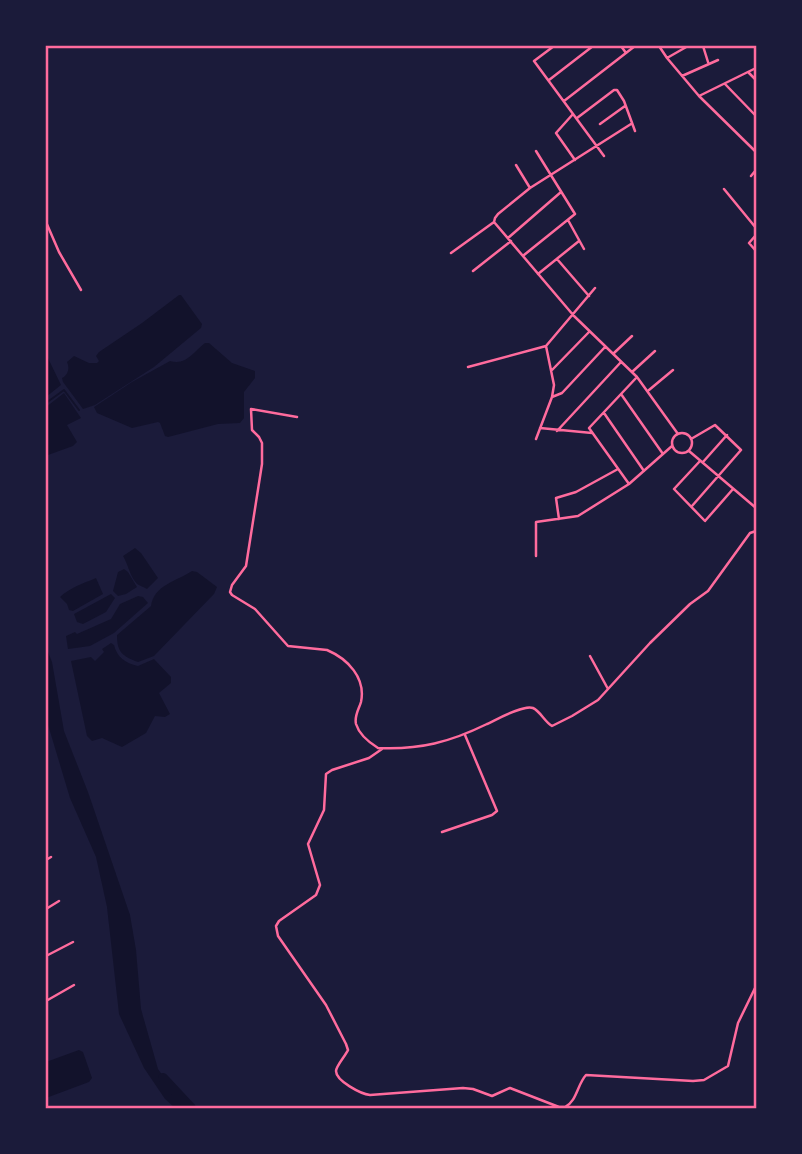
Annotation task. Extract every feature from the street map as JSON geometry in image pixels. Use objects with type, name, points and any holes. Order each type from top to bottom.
[{"type":"street","points":[[554,46],[534,61],[604,156]]},
{"type":"street","points":[[548,81],[593,46]]},
{"type":"street","points":[[621,46],[626,52]]},
{"type":"street","points":[[564,102],[635,46]]},
{"type":"street","points":[[659,46],[699,96],[757,152]]},
{"type":"street","points":[[667,58],[688,46]]},
{"type":"street","points":[[703,46],[709,64]]},
{"type":"street","points":[[682,76],[718,60]]},
{"type":"street","points":[[699,96],[757,68]]},
{"type":"street","points":[[748,72],[757,80]]},
{"type":"street","points":[[725,84],[757,116]]},
{"type":"street","points":[[577,118],[617,90],[635,131]]},
{"type":"street","points":[[600,124],[625,106]]},
{"type":"street","points":[[573,114],[555,133],[575,161]]},
{"type":"street","points":[[451,253],[494,222],[498,214],[530,188],[631,124]]},
{"type":"street","points":[[752,147],[757,143]]},
{"type":"street","points":[[523,256],[575,214],[536,150]]},
{"type":"street","points":[[516,165],[530,188]]},
{"type":"street","points":[[751,176],[757,170]]},
{"type":"street","points":[[724,189],[757,228]]},
{"type":"street","points":[[473,271],[561,192]]},
{"type":"street","points":[[568,220],[584,249]]},
{"type":"street","points":[[46,222],[59,252],[81,290]]},
{"type":"street","points":[[494,222],[573,316],[637,377],[678,434]]},
{"type":"street","points":[[757,235],[749,243],[757,251]]},
{"type":"street","points":[[538,274],[579,241]]},
{"type":"street","points":[[557,259],[589,296]]},
{"type":"street","points":[[468,367],[546,346],[595,288]]},
{"type":"street","points":[[552,370],[590,331]]},
{"type":"street","points":[[613,354],[632,336]]},
{"type":"street","points":[[536,439],[554,385],[546,346]]},
{"type":"street","points":[[552,397],[562,393],[605,346]]},
{"type":"street","points":[[632,372],[655,352]]},
{"type":"street","points":[[557,431],[621,362]]},
{"type":"street","points":[[648,391],[673,370]]},
{"type":"street","points":[[629,484],[589,428],[637,377]]},
{"type":"street","points":[[621,394],[663,454]]},
{"type":"street","points":[[297,417],[251,409],[252,430],[262,443],[262,464],[247,566],[232,585],[230,592],[255,609],[288,646],[327,650],[345,661],[360,680],[362,687],[356,724],[369,741],[382,749],[439,744],[529,707],[554,726],[598,700],[650,643],[690,604],[708,591],[750,534],[757,531]]},
{"type":"street","points":[[603,412],[643,471]]},
{"type":"street","points":[[691,439],[715,425],[741,450],[692,506]]},
{"type":"street","points":[[539,428],[592,433]]},
{"type":"street","points":[[536,556],[536,522],[578,516],[629,484],[672,446],[674,437],[678,434],[684,433],[691,439],[692,445],[684,453],[678,453],[672,446]]},
{"type":"street","points":[[727,435],[674,489],[705,521],[733,489]]},
{"type":"street","points":[[689,450],[757,508]]},
{"type":"street","points":[[559,519],[556,498],[576,492],[618,468]]},
{"type":"street","points":[[590,656],[608,689]]},
{"type":"street","points":[[442,832],[497,811],[465,735]]},
{"type":"street","points":[[382,749],[369,758],[332,770],[324,776],[324,810],[308,844],[320,885],[319,891],[276,926],[278,936],[326,1004],[346,1044],[348,1050],[337,1069],[337,1075],[346,1084],[370,1095],[463,1088],[492,1096],[510,1088],[565,1107],[573,1101],[586,1075],[704,1080],[728,1066],[738,1023],[757,986]]},
{"type":"street","points":[[46,860],[51,857]]},
{"type":"street","points":[[46,909],[59,901]]},
{"type":"street","points":[[46,956],[73,943]]},
{"type":"street","points":[[46,1001],[74,985]]},
{"type":"shaded area","points":[[179,295],[202,324],[201,328],[154,367],[95,405],[83,409],[63,382],[62,378],[68,371],[67,362],[74,356],[89,363],[97,363],[99,361],[96,356],[99,352]]},
{"type":"shaded area","points":[[205,343],[209,343],[232,363],[255,371],[255,378],[244,392],[244,418],[240,423],[218,424],[168,437],[158,422],[132,428],[97,413],[94,407],[132,382],[170,361],[185,360]]},
{"type":"shaded area","points":[[46,354],[61,385],[46,397]]},
{"type":"shaded area","points":[[64,393],[81,418],[67,425],[77,442],[48,455],[46,407]]},
{"type":"shaded area","points":[[135,548],[158,578],[147,589],[137,584],[123,556]]},
{"type":"shaded area","points":[[124,569],[137,587],[118,596],[113,591],[118,572]]},
{"type":"shaded area","points":[[192,571],[217,587],[214,594],[154,656],[138,662],[124,655],[119,649],[117,635],[151,606],[161,588]]},
{"type":"shaded area","points":[[96,578],[103,594],[73,611],[69,610],[60,597]]},
{"type":"shaded area","points":[[111,594],[115,598],[106,612],[83,624],[77,622],[74,614]]},
{"type":"shaded area","points":[[138,596],[148,603],[114,633],[90,646],[68,649],[66,636],[111,619],[120,604]]},
{"type":"shaded area","points":[[111,643],[125,661],[138,666],[154,659],[171,677],[171,683],[159,693],[170,714],[165,717],[155,716],[146,733],[122,747],[102,738],[92,741],[87,736],[71,661],[91,657],[95,661],[104,652],[102,649]]},
{"type":"shaded area","points":[[46,647],[52,662],[64,731],[130,915],[141,1009],[158,1069],[186,1108],[175,1108],[165,1099],[144,1068],[119,1014],[107,907],[96,857],[70,798],[46,718]]},
{"type":"shaded area","points":[[79,1050],[83,1052],[92,1078],[89,1082],[46,1098],[46,1062]]},
{"type":"waterway","points":[[46,403],[64,390],[79,410]]},
{"type":"waterway","points":[[163,1078],[191,1108]]}]
